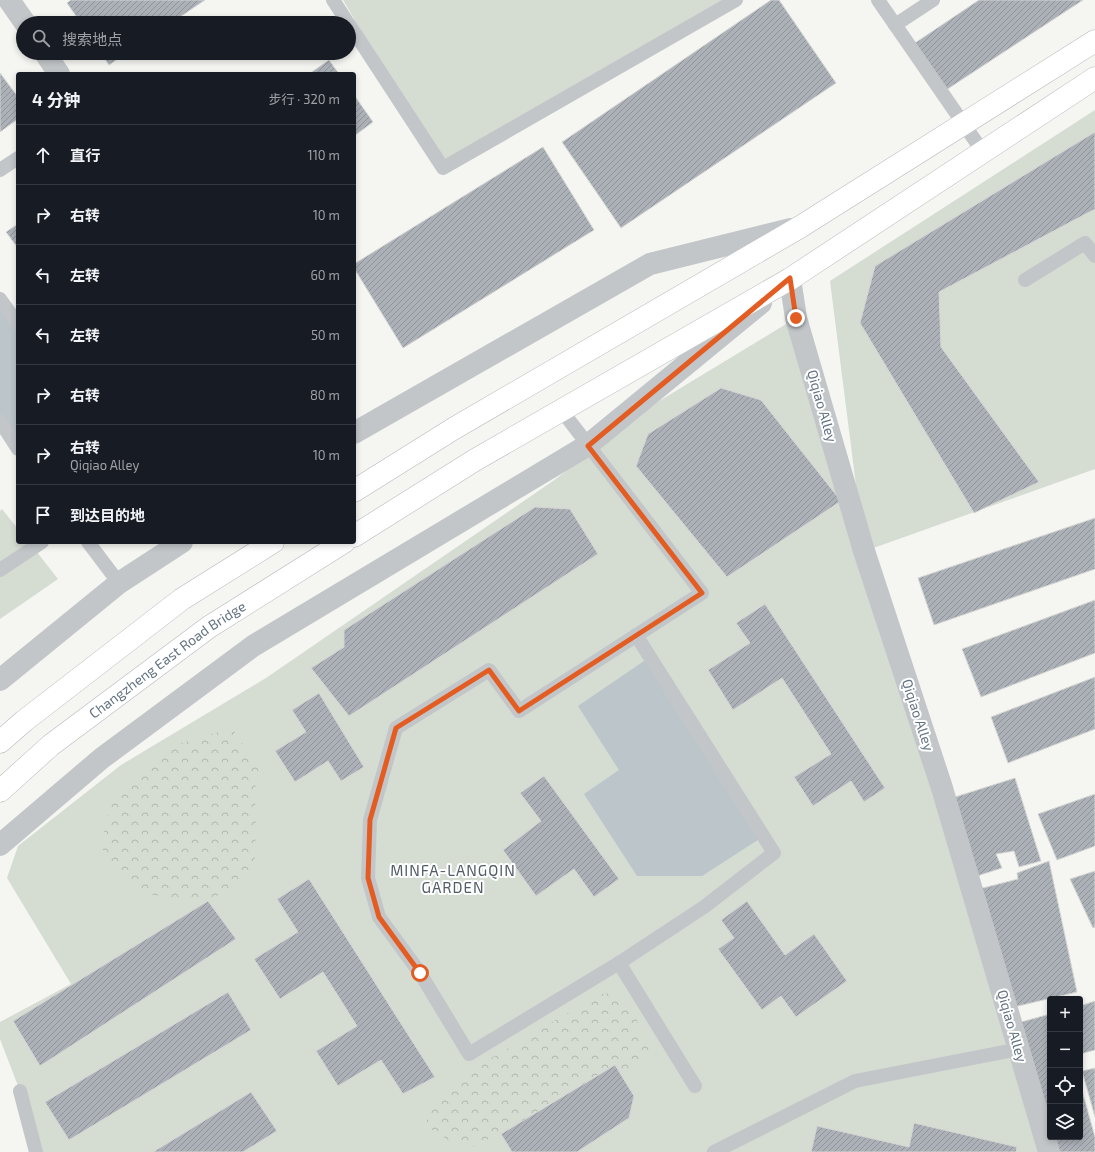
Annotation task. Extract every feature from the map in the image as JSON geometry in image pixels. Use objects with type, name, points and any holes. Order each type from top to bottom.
[{"type":"main road","points":[[356,490],[453,428],[800,227],[1095,41]]},
{"type":"main road","points":[[356,535],[475,460],[790,278],[1095,78]]},
{"type":"main road","points":[[0,742],[24,721],[182,599],[270,544]]},
{"type":"main road","name":"Changzheng East Road Bridge","points":[[0,791],[51,745],[209,627],[341,544]]},
{"type":"street","points":[[9,0],[19,16]]},
{"type":"street","points":[[50,60],[58,72]]},
{"type":"street","points":[[356,433],[650,264],[800,227]]},
{"type":"street","points":[[0,845],[102,758],[253,646],[588,446],[790,278]]},
{"type":"street","name":"Qiqiao Alley","points":[[790,278],[796,318],[860,536],[942,788],[1049,1152]]},
{"type":"street","points":[[0,680],[119,582],[179,544]]},
{"type":"lane","points":[[333,0],[344,16]]},
{"type":"lane","points":[[356,35],[443,168],[736,0]]},
{"type":"lane","points":[[878,0],[983,152]]},
{"type":"lane","points":[[895,25],[933,0]]},
{"type":"lane","points":[[0,170],[16,159]]},
{"type":"lane","points":[[1025,280],[1085,243],[1095,256]]},
{"type":"lane","points":[[0,299],[16,321]]},
{"type":"lane","points":[[562,411],[702,593],[636,635],[519,711],[489,670],[396,728],[370,820],[368,878],[379,917],[420,973],[469,1054],[619,963],[704,907],[774,853],[636,635]]},
{"type":"lane","points":[[0,421],[16,446]]},
{"type":"lane","points":[[0,570],[39,544]]},
{"type":"lane","points":[[90,544],[119,582]]},
{"type":"lane","points":[[619,963],[695,1086]]},
{"type":"lane","points":[[714,1152],[855,1081],[1019,1049]]},
{"type":"lane","points":[[20,1091],[36,1152]]},
{"type":"green space","points":[[343,0],[736,0],[443,168],[356,22],[356,16],[353,16]]},
{"type":"green space","points":[[1095,110],[1095,469],[865,551],[1049,1152],[36,1152],[20,1091],[0,1039],[0,1022],[71,984],[7,878],[18,846],[121,765],[266,678],[553,481],[656,403],[796,318],[864,548],[830,281]]},
{"type":"green space","points":[[2,509],[16,526],[16,544],[31,544],[58,579],[0,619],[0,511]]},
{"type":"green space","points":[[232,728],[259,768],[255,789],[256,832],[254,875],[208,901],[135,893],[109,865],[101,845],[111,802],[162,749]]},
{"type":"green space","points":[[617,993],[632,1009],[649,1049],[641,1065],[472,1147],[457,1146],[425,1125],[434,1102],[459,1077],[600,994]]},
{"type":"shaded area","points":[[0,299],[16,321],[16,446],[0,421]]},
{"type":"shaded area","points":[[650,657],[764,836],[702,876],[637,876],[584,794],[619,770],[578,706]]},
{"type":"building","points":[[71,0],[205,0],[181,16],[76,16],[67,3]]},
{"type":"building","points":[[771,0],[779,0],[836,83],[621,228],[562,142]]},
{"type":"building","points":[[979,0],[1083,0],[943,92],[912,45]]},
{"type":"building","points":[[106,60],[116,60],[109,65]]},
{"type":"building","points":[[329,60],[338,72],[312,72]]},
{"type":"building","points":[[0,73],[16,94],[16,120],[0,132]]},
{"type":"building","points":[[356,98],[373,122],[356,135]]},
{"type":"building","points":[[1095,132],[1095,209],[939,292],[941,347],[1039,482],[974,513],[860,323],[875,266]]},
{"type":"building","points":[[543,147],[594,230],[403,348],[356,271],[356,263]]},
{"type":"building","points":[[16,225],[16,245],[6,232]]},
{"type":"building","points":[[721,388],[761,400],[841,501],[727,577],[636,466],[648,434]]},
{"type":"building","points":[[535,507],[570,509],[598,554],[349,716],[311,668],[344,647],[344,630]]},
{"type":"building","points":[[1095,518],[1095,569],[934,625],[918,578]]},
{"type":"building","points":[[1095,600],[1095,653],[981,697],[962,649]]},
{"type":"building","points":[[765,604],[885,788],[864,802],[851,781],[813,806],[794,777],[831,754],[782,678],[733,710],[708,670],[750,643],[736,623]]},
{"type":"building","points":[[1095,677],[1095,729],[1008,763],[991,717]]},
{"type":"building","points":[[319,693],[364,767],[341,781],[328,761],[295,782],[275,751],[306,732],[292,710]]},
{"type":"building","points":[[544,776],[619,879],[594,897],[574,869],[536,896],[503,850],[541,821],[520,793]]},
{"type":"building","points":[[1015,778],[1041,861],[1019,867],[1014,851],[996,854],[1002,868],[977,876],[952,798]]},
{"type":"building","points":[[1095,794],[1095,846],[1057,860],[1038,814]]},
{"type":"building","points":[[1049,861],[1077,992],[1060,996],[1047,996],[1047,999],[1010,1008],[975,890],[1018,879],[1017,873]]},
{"type":"building","points":[[1095,871],[1095,927],[1093,928],[1070,879]]},
{"type":"building","points":[[309,879],[435,1077],[403,1094],[381,1060],[338,1086],[316,1051],[357,1026],[323,972],[280,999],[254,959],[298,932],[277,899]]},
{"type":"building","points":[[208,901],[236,939],[40,1066],[13,1021]]},
{"type":"building","points":[[747,901],[785,955],[814,934],[847,981],[796,1017],[781,996],[762,1010],[718,949],[734,938],[721,920]]},
{"type":"building","points":[[228,992],[251,1030],[69,1140],[45,1102]]},
{"type":"building","points":[[1095,1001],[1095,1050],[1083,1053],[1083,1032],[1083,1005]]},
{"type":"building","points":[[1047,1015],[1047,1132],[1014,1024]]},
{"type":"building","points":[[615,1065],[634,1096],[629,1118],[577,1152],[512,1152],[501,1134]]},
{"type":"building","points":[[1095,1068],[1095,1117],[1083,1075],[1083,1071]]},
{"type":"building","points":[[251,1092],[277,1131],[243,1152],[153,1152]]},
{"type":"building","points":[[1083,1094],[1095,1137],[1095,1152],[1053,1152],[1049,1140],[1083,1140]]},
{"type":"building","points":[[914,1123],[1017,1147],[1016,1152],[811,1152],[817,1126],[909,1147]]},
{"type":"district","name":"MINFA-LANGQIN GARDEN","points":[[453,880]]},
{"type":"route","points":[[420,973],[379,917],[368,878],[370,820],[396,728],[489,670],[519,711],[702,593],[588,446],[790,278],[796,318]]}]
